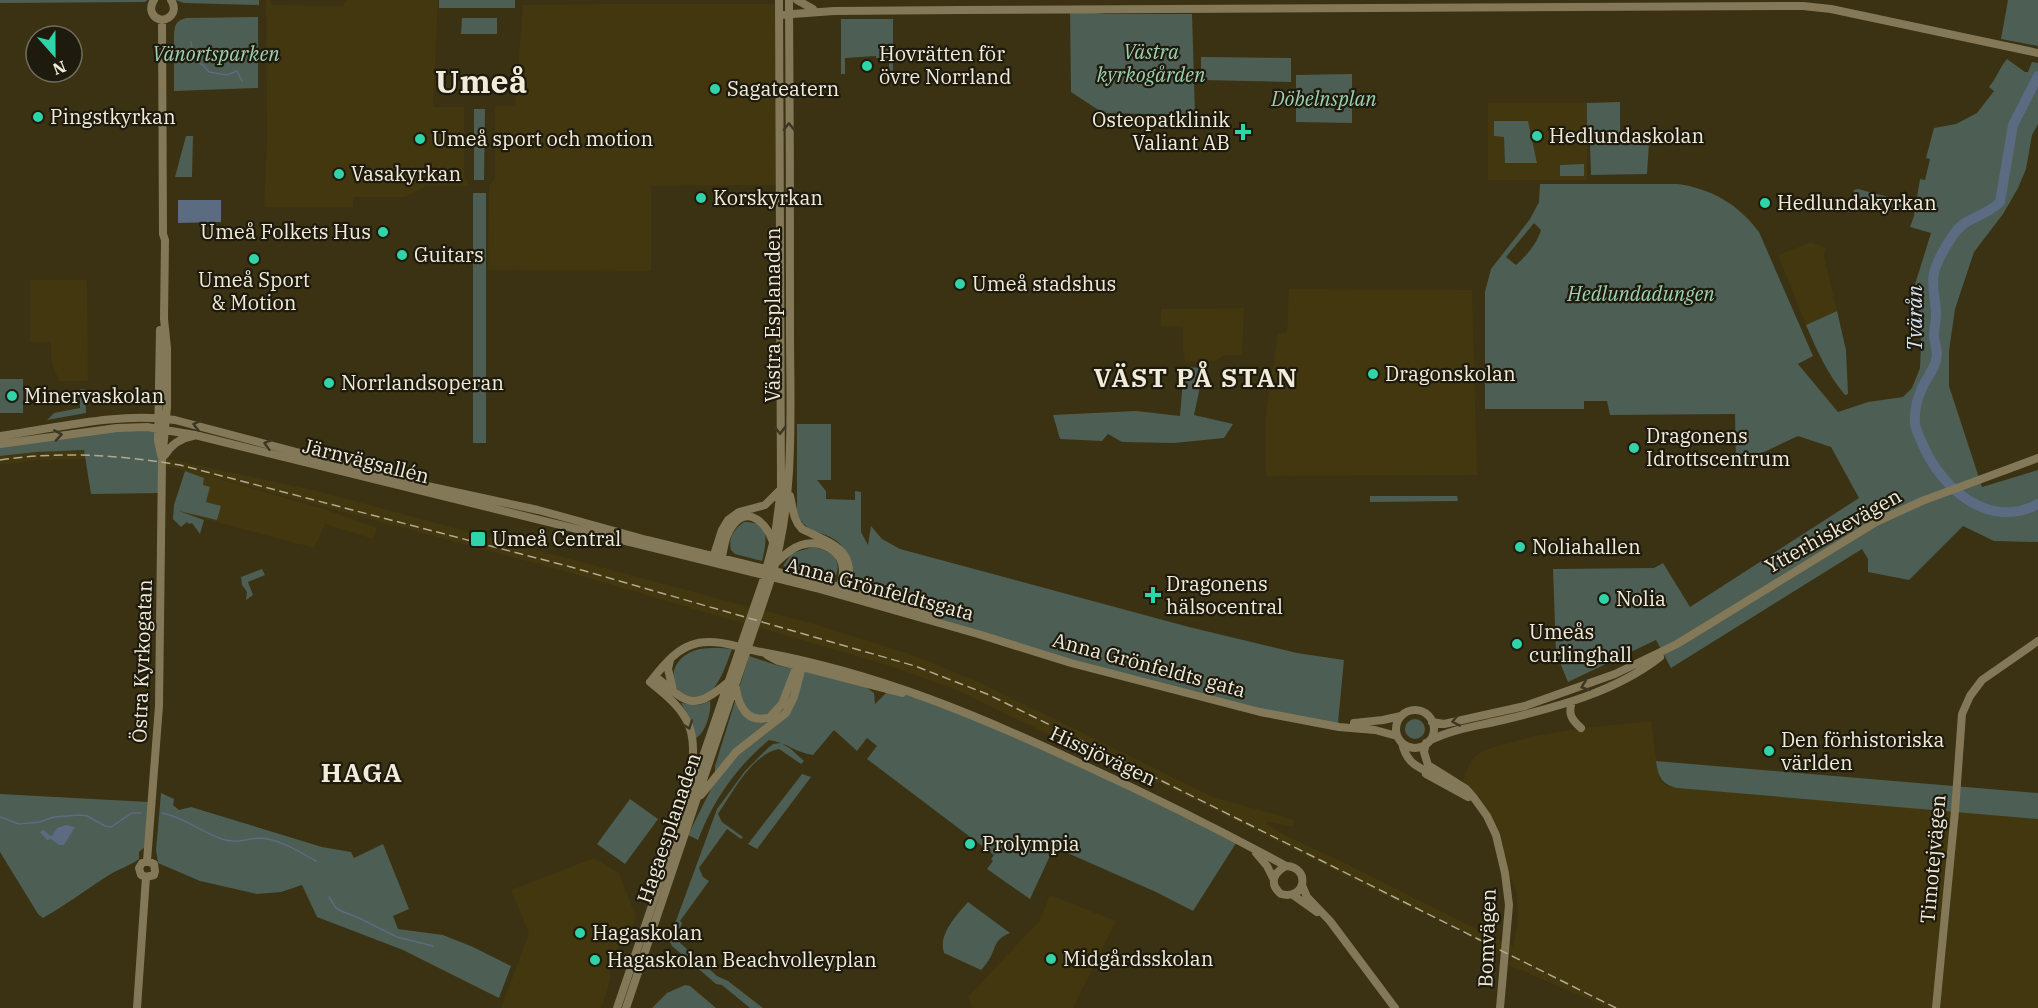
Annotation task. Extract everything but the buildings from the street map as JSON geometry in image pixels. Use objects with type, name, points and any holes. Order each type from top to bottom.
[{"type":"main road","name":"Östra Kyrkogatan","points":[[154,0],[151,13],[162,20],[170,18],[173,13],[174,6],[171,0]]},
{"type":"main road","points":[[797,0],[813,9]]},
{"type":"main road","points":[[784,9],[834,11],[1803,6],[1831,9],[2034,53]]},
{"type":"main road","points":[[784,9],[834,11]]},
{"type":"main road","name":"Västra Esplanaden","points":[[776,559],[784,526],[785,488],[789,46],[785,39],[784,9]]},
{"type":"main road","name":"Västra Esplanaden","points":[[776,559],[773,543],[785,488],[784,9]]},
{"type":"main road","name":"Östra Kyrkogatan","points":[[137,1008],[146,877],[154,874],[155,871],[154,864],[147,861],[159,706],[163,418],[160,241],[163,234],[162,20]]},
{"type":"main road","name":"Järnvägsallén","points":[[0,436],[90,420],[163,418],[234,434],[426,486],[538,510],[717,560]]},
{"type":"main road","name":"Järnvägsallén","points":[[0,444],[109,429],[162,429],[201,436],[320,467],[717,560]]},
{"type":"main road","points":[[162,461],[174,445],[186,437],[201,436]]},
{"type":"main road","name":"Ytterhiskevägen","points":[[1432,722],[1444,724],[1553,698],[1616,674],[1677,644],[1876,522],[1922,501],[2038,460]]},
{"type":"main road","points":[[717,560],[722,530],[728,520],[739,512],[765,505],[785,488],[798,525],[833,543],[845,556],[850,574],[842,591]]},
{"type":"main road","points":[[717,560],[731,527],[743,517],[752,517],[762,522],[769,530],[773,543]]},
{"type":"main road","points":[[776,559],[804,544],[825,545],[841,561],[842,591]]},
{"type":"main road","name":"Hagaesplanaden","points":[[626,1008],[691,805],[776,559]]},
{"type":"main road","name":"Anna Grönfeldtsgata","points":[[717,560],[911,608],[978,634]]},
{"type":"main road","name":"Anna Grönfeldts gata","points":[[978,634],[1071,663],[1260,712],[1313,722]]},
{"type":"main road","name":"Timotejvägen","points":[[1936,1008],[1962,714],[1970,696],[1982,680],[2038,641]]},
{"type":"main road","name":"Hissjövägen","points":[[652,679],[679,651],[691,645],[718,642],[892,684],[999,725],[1238,840],[1286,866]]},
{"type":"main road","name":"Ytterhiskevägen","points":[[1428,742],[1447,732],[1557,707],[1618,682],[1656,660],[1677,644]]},
{"type":"main road","name":"Hissjövägen","points":[[761,652],[778,661],[799,662]]},
{"type":"main road","points":[[670,660],[668,669],[673,691]]},
{"type":"main road","points":[[778,661],[790,681]]},
{"type":"main road","points":[[652,679],[685,700],[697,701],[710,697],[732,684],[742,709],[748,716],[759,719],[770,717],[780,708],[799,662]]},
{"type":"main road","points":[[691,805],[735,752],[786,713],[794,698],[799,662]]},
{"type":"main road","points":[[652,679],[676,703],[688,723],[693,741],[694,758],[691,805]]},
{"type":"main road","points":[[1572,701],[1569,714],[1581,728]]},
{"type":"main road","points":[[1417,710],[1428,715],[1432,722],[1433,734],[1428,742],[1413,748],[1375,730],[1313,722],[1361,723],[1401,716],[1409,711],[1417,710]]},
{"type":"main road","points":[[1401,716],[1396,725],[1400,740],[1407,756],[1418,769],[1478,803]]},
{"type":"main road","name":"Bomvägen","points":[[1428,742],[1424,752],[1428,765],[1466,789],[1487,816],[1496,835],[1508,890],[1508,923],[1500,1008]]},
{"type":"main road","name":"Bomvägen","points":[[1418,769],[1451,784],[1457,783]]},
{"type":"main road","points":[[1457,783],[1464,775]]},
{"type":"main road","name":"Hagaesplanaden","points":[[617,1008],[691,805]]},
{"type":"main road","name":"Hissjövägen","points":[[1238,840],[1257,854],[1268,866],[1273,878]]},
{"type":"main road","points":[[1302,885],[1299,892],[1287,896],[1277,891],[1273,878],[1276,872],[1286,866],[1296,868],[1302,875],[1302,885],[1307,897],[1330,921],[1395,1008]]},
{"type":"main road","points":[[1293,895],[1330,921]]},
{"type":"shaded area","points":[[266,0],[270,0],[272,5],[342,6],[347,0],[438,0],[433,107],[464,107],[464,175],[469,186],[427,186],[405,197],[353,197],[353,207],[264,207],[267,142]]},
{"type":"shaded area","points":[[778,4],[778,185],[651,186],[651,271],[488,270],[489,186],[495,178],[495,106],[515,106],[523,5]]},
{"type":"shaded area","name":"Hedlundaskolan","points":[[1488,103],[1587,103],[1587,180],[1488,180]]},
{"type":"shaded area","points":[[1811,242],[1826,248],[1824,256],[1837,311],[1806,325],[1778,255]]},
{"type":"shaded area","points":[[30,280],[87,280],[88,381],[59,381],[51,361],[51,342],[30,342]]},
{"type":"shaded area","name":"Dragonskolan","points":[[1289,289],[1472,290],[1477,475],[1266,476],[1266,413],[1278,334],[1287,332]]},
{"type":"shaded area","points":[[1244,308],[1242,355],[1225,355],[1215,361],[1185,362],[1183,327],[1161,326],[1161,309]]},
{"type":"shaded area","points":[[63,450],[155,456],[313,490],[814,624],[913,655],[983,684],[1213,797],[1295,820],[1293,826],[1268,822],[1266,824],[1286,836],[1513,947],[1518,921],[1517,894],[1492,825],[1464,785],[1463,780],[1471,760],[1483,751],[1535,736],[1581,728],[1651,721],[1658,773],[1660,780],[1668,786],[2038,818],[2038,1008],[1609,1008],[1504,963],[1512,961],[1512,956],[1402,904],[1132,769],[1100,754],[1078,749],[957,690],[887,665],[557,569],[198,473],[327,510],[377,528],[373,539],[325,524],[314,548],[179,512],[172,513],[185,471],[179,469],[154,464],[84,459],[38,460],[0,465],[0,456]]},
{"type":"shaded area","name":"Hagaskolan","points":[[594,858],[619,873],[636,917],[631,932],[619,944],[617,953],[613,955],[609,967],[611,978],[601,1008],[501,1008],[529,933],[511,890]]},
{"type":"shaded area","name":"Midgårdsskolan","points":[[1050,895],[1116,921],[1073,1008],[973,1008],[968,997],[1040,920]]},
{"type":"green space","points":[[0,0],[148,0],[145,2],[0,3]]},
{"type":"green space","points":[[175,0],[259,0],[259,5],[184,3]]},
{"type":"green space","points":[[439,0],[515,0],[515,8],[439,8]]},
{"type":"green space","points":[[2008,0],[2038,0],[2038,46],[2001,39]]},
{"type":"green space","name":"Västra kyrkogården","points":[[1070,11],[1106,14],[1192,14],[1195,115],[1103,113],[1071,92]]},
{"type":"green space","name":"Vänortsparken","points":[[258,17],[258,88],[174,91],[174,34],[178,22],[186,18]]},
{"type":"green space","points":[[462,18],[497,18],[497,34],[461,34]]},
{"type":"green space","points":[[841,19],[893,19],[893,74],[889,74],[889,58],[876,58],[876,56],[845,58],[845,74],[841,74]]},
{"type":"green space","points":[[1201,57],[1291,58],[1291,82],[1201,80]]},
{"type":"green space","name":"Hedlundadungen","points":[[2007,59],[2025,72],[2028,72],[2032,62],[2038,63],[2038,124],[2032,135],[2026,169],[2018,188],[2003,214],[1974,252],[1955,309],[1949,351],[1949,386],[1982,487],[2038,470],[2038,542],[1994,541],[1963,526],[1909,580],[1868,572],[1868,559],[1862,549],[1671,668],[1656,640],[1568,682],[1556,653],[1553,569],[1654,568],[1663,563],[1690,607],[1859,498],[1831,447],[1798,436],[1736,465],[1735,414],[1610,415],[1607,401],[1584,401],[1584,409],[1485,409],[1485,292],[1491,269],[1530,219],[1539,202],[1540,184],[1678,184],[1702,190],[1723,199],[1742,213],[1759,232],[1813,356],[1792,367],[1798,364],[1838,412],[1868,402],[1903,397],[1912,388],[1920,368],[1919,311],[1912,294],[1931,233],[1910,227],[1920,179],[1925,180],[1930,159],[1926,158],[1934,128],[1956,124],[1977,113],[1994,91],[1989,87]],"holes":[[[1534,223],[1541,230],[1531,249],[1516,265],[1506,257]]]},
{"type":"green space","name":"Döbelnsplan","points":[[1352,74],[1352,123],[1296,122],[1296,75]]},
{"type":"green space","points":[[1620,102],[1620,143],[1649,143],[1647,174],[1591,175],[1590,144],[1587,144],[1587,103]]},
{"type":"green space","points":[[474,109],[485,109],[484,180],[474,180]]},
{"type":"green space","points":[[1494,121],[1528,121],[1537,163],[1505,163],[1504,137],[1494,136]]},
{"type":"green space","points":[[186,136],[193,136],[192,177],[175,177]]},
{"type":"green space","points":[[1584,164],[1584,176],[1560,176],[1560,165]]},
{"type":"green space","points":[[1858,189],[1908,202],[1906,210],[1852,197],[1854,190]]},
{"type":"green space","points":[[473,193],[486,193],[486,443],[473,443]]},
{"type":"green space","points":[[1837,311],[1846,350],[1848,394],[1845,395],[1823,362],[1806,325]]},
{"type":"green space","points":[[1184,367],[1204,368],[1194,415],[1233,424],[1224,438],[1174,443],[1122,442],[1108,434],[1102,441],[1060,439],[1053,415],[1136,411],[1180,416]]},
{"type":"green space","name":"Minervaskolan","points":[[0,379],[23,379],[23,413],[0,413]]},
{"type":"green space","points":[[80,389],[85,389],[86,413],[47,420],[54,413],[80,408]]},
{"type":"green space","points":[[797,424],[831,424],[831,480],[817,480],[826,491],[826,499],[855,500],[855,491],[861,492],[861,532],[868,545],[871,526],[882,539],[900,549],[1189,627],[1297,653],[1344,660],[1338,723],[1313,722],[1071,663],[861,593],[862,586],[855,578],[845,550],[835,540],[805,525],[797,512]]},
{"type":"green space","points":[[158,428],[162,493],[91,494],[84,450],[0,456],[0,444],[77,432]]},
{"type":"green space","points":[[185,471],[204,478],[203,485],[210,487],[206,502],[221,506],[217,520],[179,511],[204,520],[200,534],[192,523],[187,522],[181,527],[173,519],[174,505]]},
{"type":"green space","points":[[1370,496],[1457,496],[1458,501],[1370,502]]},
{"type":"green space","points":[[744,522],[759,525],[763,529],[766,540],[762,561],[735,554],[731,550],[730,542],[733,534]]},
{"type":"green space","points":[[813,547],[824,550],[836,559],[838,569],[836,575],[826,578],[783,566],[792,553]]},
{"type":"green space","points":[[262,569],[265,575],[248,582],[253,595],[246,600],[247,592],[242,585],[241,577]]},
{"type":"green space","points":[[732,649],[713,689],[703,697],[685,696],[674,683],[676,665],[684,656],[696,650]]},
{"type":"green space","points":[[749,656],[776,665],[862,684],[874,693],[875,704],[889,690],[951,707],[1238,840],[1193,911],[1054,847],[1030,899],[987,869],[994,855],[867,759],[877,746],[867,738],[857,751],[834,730],[813,755],[769,740],[736,773],[718,798],[698,840],[688,835],[715,781],[715,766]]},
{"type":"green space","points":[[710,701],[707,722],[696,738],[690,719],[681,703],[699,705]]},
{"type":"green space","points":[[1415,719],[1422,722],[1425,729],[1422,736],[1415,739],[1408,736],[1405,729],[1408,722]]},
{"type":"green space","points":[[781,743],[804,761],[801,764],[779,749],[760,758],[744,775],[718,814],[722,822],[743,837],[741,839],[727,829],[699,868],[703,877],[709,881],[680,921],[682,923],[677,936],[678,941],[717,976],[728,981],[763,1008],[750,1008],[722,985],[716,984],[672,946],[669,940],[717,809],[745,771],[773,744]]},
{"type":"green space","points":[[1656,761],[2038,793],[2038,819],[1677,788],[1661,779]]},
{"type":"green space","points":[[802,774],[811,777],[757,849],[748,844]]},
{"type":"green space","points":[[161,793],[174,799],[173,805],[179,810],[191,807],[322,847],[351,852],[354,858],[383,844],[409,909],[393,916],[398,929],[443,935],[511,966],[499,998],[403,950],[317,917],[302,885],[281,892],[257,894],[200,881],[158,863],[156,850]]},
{"type":"green space","points":[[0,794],[149,802],[146,846],[139,852],[139,859],[109,875],[43,918],[38,914],[0,852]]},
{"type":"green space","points":[[630,799],[658,819],[625,864],[597,844]]},
{"type":"green space","points":[[968,902],[1010,933],[998,941],[981,970],[944,953],[946,932]]},
{"type":"green space","points":[[685,985],[690,986],[716,1008],[652,1008],[667,993]]},
{"type":"water","points":[[178,200],[221,200],[221,222],[178,223]]},
{"type":"water","points":[[66,825],[75,827],[64,845],[59,845],[51,839],[47,840],[40,832],[44,830],[52,836],[57,828]]},
{"type":"waterway","points":[[191,42],[194,60],[209,72],[227,75],[237,71],[242,81]]},
{"type":"waterway","name":"Tvärån","points":[[2038,76],[2013,125],[2000,202],[1961,226],[1946,245],[1936,267],[1933,283],[1936,314],[1934,337],[1937,355],[1915,410],[1917,432],[1931,461],[1955,490],[1969,501],[2002,512],[2020,511],[2038,504]]},
{"type":"waterway","points":[[0,817],[19,824],[40,822],[54,817],[80,815],[111,827],[132,813],[141,813]]},
{"type":"waterway","points":[[162,813],[227,840],[259,838],[274,840],[316,861]]},
{"type":"waterway","points":[[329,897],[336,908],[341,911],[397,937],[433,946]]},
{"type":"railway","points":[[0,460],[90,455],[180,465],[571,567],[915,666],[987,694],[1616,1008]]},
{"type":"place","name":"Hovrätten för övre Norrland","points":[[867,66]]},
{"type":"place","name":"Sagateatern","points":[[715,89]]},
{"type":"place","name":"Pingstkyrkan","points":[[38,117]]},
{"type":"place","name":"Osteopatklinik Valiant AB","points":[[1243,132]]},
{"type":"place","name":"Hedlundaskolan","points":[[1537,136]]},
{"type":"place","name":"Umeå sport och motion","points":[[420,139]]},
{"type":"place","name":"Vasakyrkan","points":[[339,174]]},
{"type":"place","name":"Korskyrkan","points":[[701,198]]},
{"type":"place","name":"Hedlundakyrkan","points":[[1765,203]]},
{"type":"place","name":"Umeå Folkets Hus","points":[[383,232]]},
{"type":"place","name":"Guitars","points":[[402,255]]},
{"type":"place","name":"Umeå Sport & Motion","points":[[254,259]]},
{"type":"place","name":"Umeå stadshus","points":[[960,284]]},
{"type":"place","name":"Dragonskolan","points":[[1373,374]]},
{"type":"place","name":"Norrlandsoperan","points":[[329,383]]},
{"type":"place","name":"Minervaskolan","points":[[12,396]]},
{"type":"place","name":"Dragonens Idrottscentrum","points":[[1634,448]]},
{"type":"place","name":"Umeå Central","points":[[478,539]]},
{"type":"place","name":"Noliahallen","points":[[1520,547]]},
{"type":"place","name":"Dragonens hälsocentral","points":[[1153,595]]},
{"type":"place","name":"Nolia","points":[[1604,599]]},
{"type":"place","name":"Umeås curlinghall","points":[[1517,644]]},
{"type":"place","name":"Den förhistoriska världen","points":[[1769,751]]},
{"type":"place","name":"Prolympia","points":[[970,844]]},
{"type":"place","name":"Hagaskolan","points":[[580,933]]},
{"type":"place","name":"Midgårdsskolan","points":[[1051,959]]},
{"type":"place","name":"Hagaskolan Beachvolleyplan","points":[[595,960]]},
{"type":"district","name":"Umeå","points":[[481,82]]},
{"type":"district","name":"VÄST PÅ STAN","points":[[1196,378]]},
{"type":"district","name":"HAGA","points":[[362,773]]}]
